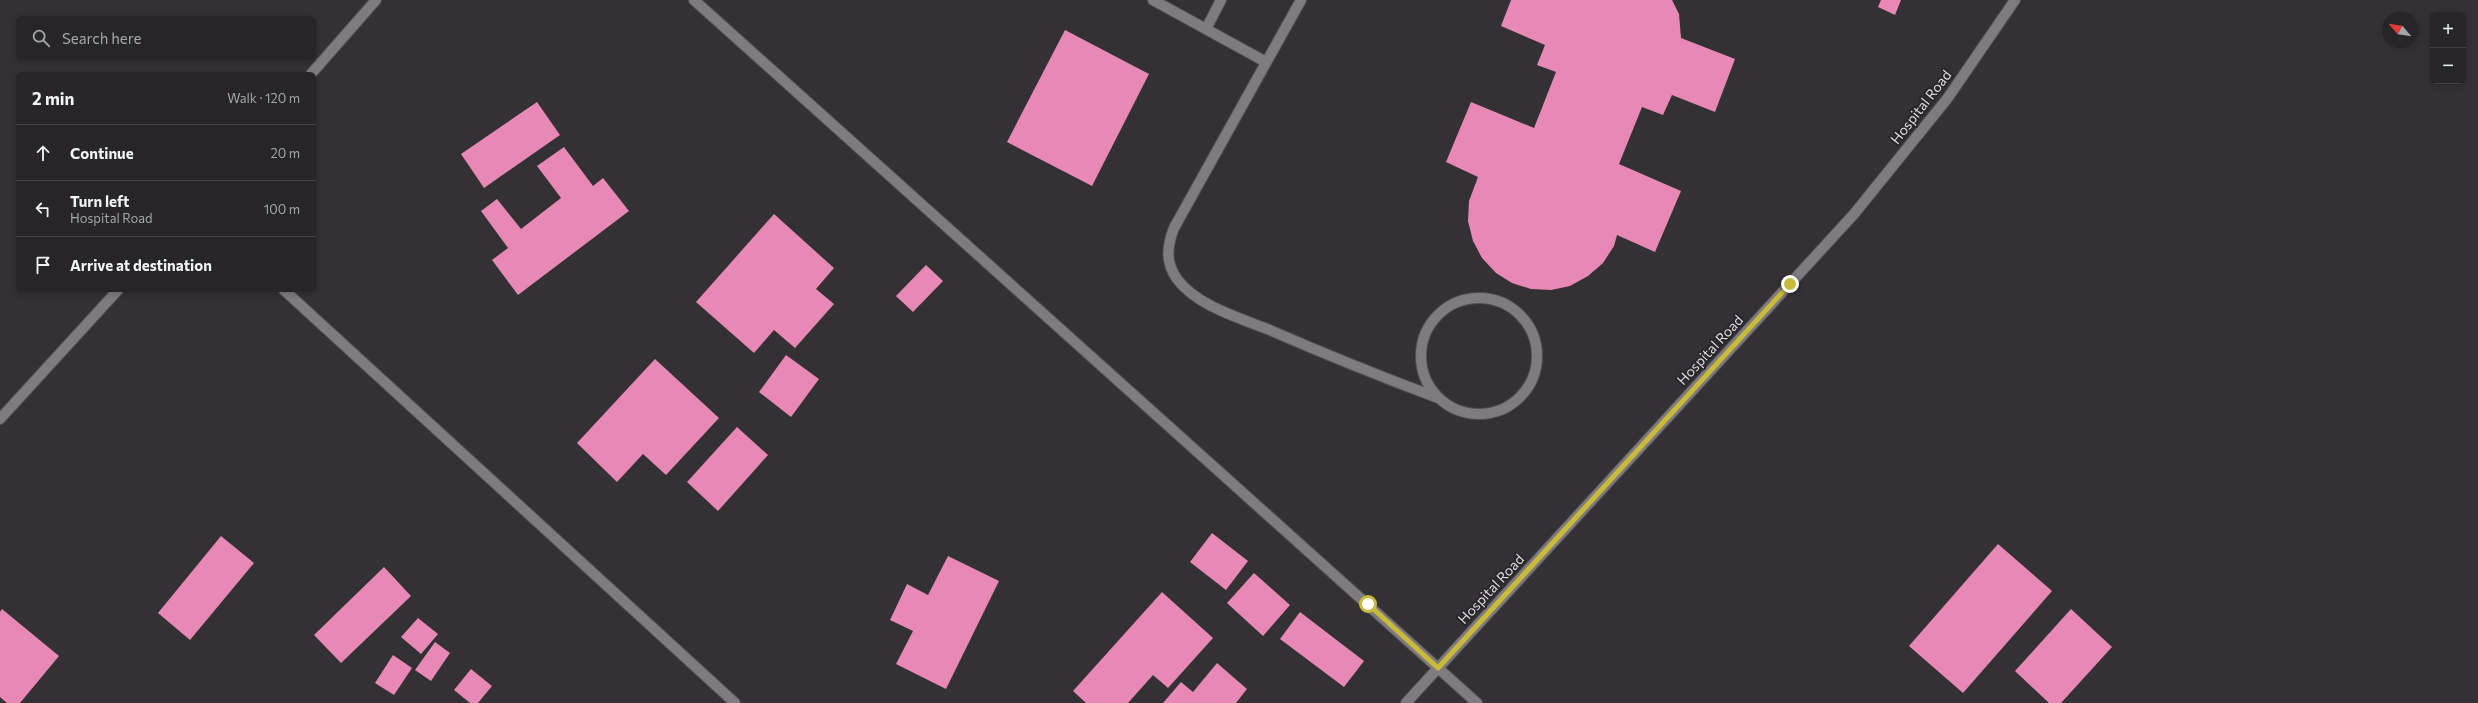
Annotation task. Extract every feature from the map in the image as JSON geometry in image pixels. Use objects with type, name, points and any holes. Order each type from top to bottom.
[{"type":"street","points":[[313,72],[376,0]]},
{"type":"street","points":[[694,0],[1477,703]]},
{"type":"street","points":[[1153,0],[1266,62]]},
{"type":"street","points":[[1206,28],[1221,0]]},
{"type":"street","points":[[1301,0],[1174,228],[1168,242],[1167,256],[1170,268],[1184,287],[1208,304],[1358,368],[1438,398],[1455,409],[1474,414],[1495,412],[1513,404],[1527,389],[1536,371],[1537,350],[1532,331],[1520,314],[1504,303],[1484,298],[1464,300],[1445,308],[1431,323],[1423,341],[1421,362],[1426,381],[1438,398]]},
{"type":"street","name":"Hospital Road","points":[[1406,703],[1854,214],[1947,99],[2014,0]]},
{"type":"street","points":[[0,419],[116,292]]},
{"type":"street","points":[[286,292],[735,703]]},
{"type":"building","points":[[1511,0],[1672,0],[1679,14],[1681,38],[1735,59],[1715,112],[1672,95],[1663,115],[1642,107],[1619,164],[1681,191],[1655,252],[1617,235],[1614,246],[1603,263],[1588,276],[1570,286],[1551,290],[1531,289],[1512,283],[1496,273],[1482,258],[1473,241],[1468,221],[1469,201],[1478,177],[1446,162],[1471,102],[1534,128],[1556,72],[1537,65],[1545,45],[1501,26]]},
{"type":"building","points":[[1881,0],[1901,0],[1895,15],[1878,7]]},
{"type":"building","points":[[1065,30],[1149,74],[1092,186],[1007,142]]},
{"type":"building","points":[[537,102],[560,135],[484,188],[461,154]]},
{"type":"building","points":[[564,147],[593,186],[603,178],[629,211],[518,295],[492,260],[508,248],[481,211],[497,199],[521,229],[561,198],[537,166]]},
{"type":"building","points":[[774,214],[834,268],[816,289],[834,304],[795,348],[774,330],[754,353],[696,302]]},
{"type":"building","points":[[926,265],[943,281],[913,312],[896,296]]},
{"type":"building","points":[[786,355],[819,379],[791,417],[759,392]]},
{"type":"building","points":[[655,359],[719,418],[666,475],[643,454],[617,482],[577,443]]},
{"type":"building","points":[[737,427],[768,455],[718,511],[687,482]]},
{"type":"building","points":[[1212,533],[1248,561],[1226,590],[1190,562]]},
{"type":"building","points":[[221,536],[254,563],[190,640],[158,613]]},
{"type":"building","points":[[1998,544],[2052,591],[1963,693],[1909,646]]},
{"type":"building","points":[[948,556],[999,581],[946,689],[896,664],[913,631],[890,620],[907,584],[928,595]]},
{"type":"building","points":[[384,567],[411,596],[341,663],[314,635]]},
{"type":"building","points":[[1254,573],[1290,605],[1263,636],[1227,603]]},
{"type":"building","points":[[1162,592],[1213,638],[1168,688],[1153,675],[1128,703],[1086,703],[1073,691]]},
{"type":"building","points":[[2,609],[59,656],[20,703],[7,703],[0,697],[0,612]]},
{"type":"building","points":[[2071,609],[2112,647],[2061,703],[2049,703],[2015,671]]},
{"type":"building","points":[[1300,612],[1364,661],[1344,687],[1280,639]]},
{"type":"building","points":[[418,618],[438,634],[421,654],[401,637]]},
{"type":"building","points":[[435,642],[450,653],[431,681],[415,670]]},
{"type":"building","points":[[393,655],[412,668],[394,695],[375,683]]},
{"type":"building","points":[[1217,663],[1247,689],[1236,703],[1163,703],[1181,682],[1193,692]]},
{"type":"building","points":[[471,669],[492,686],[478,703],[470,703],[454,690]]},
{"type":"route","points":[[1368,604],[1438,668],[1790,284]]}]
